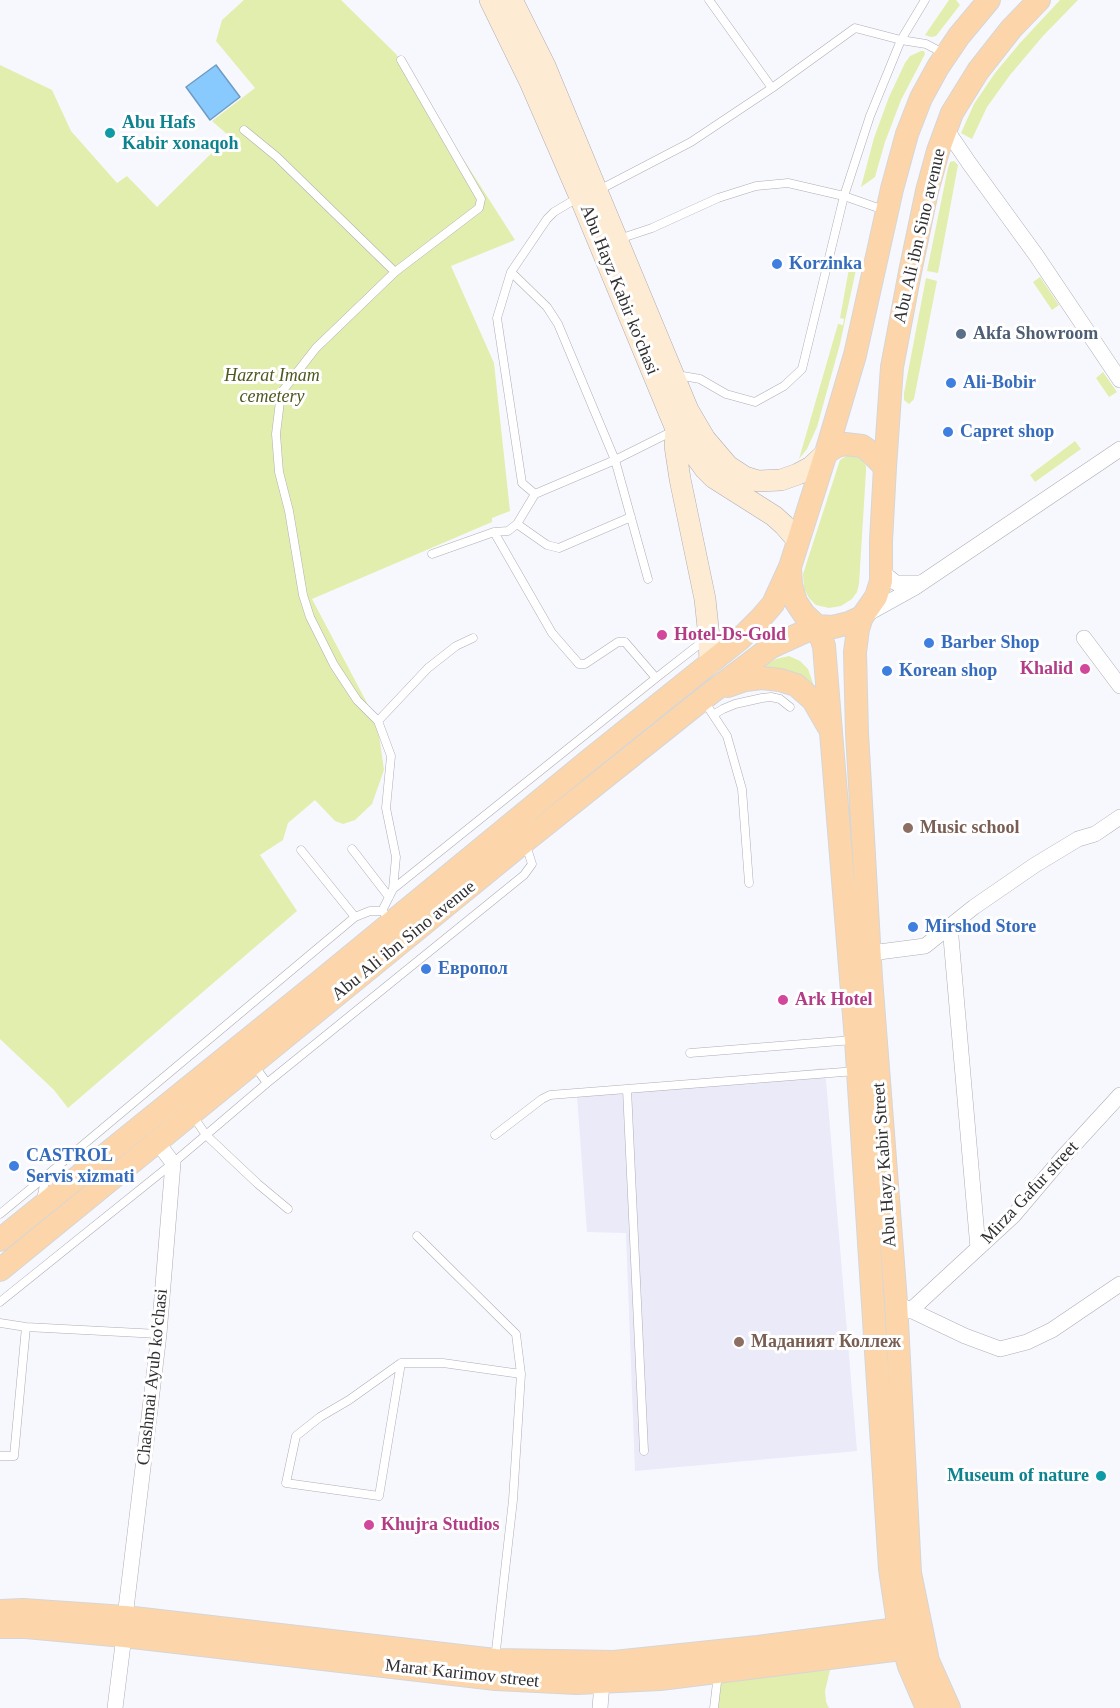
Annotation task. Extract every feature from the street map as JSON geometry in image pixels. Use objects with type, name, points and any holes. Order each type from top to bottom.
[{"type":"main road","name":"Abu Hayz Kabir ko'chasi","points":[[490,0],[589,194],[618,240],[633,299],[676,429],[714,478],[774,516],[798,541]]},
{"type":"main road","name":"Abu Hayz Kabir ko'chasi","points":[[512,0],[545,66],[589,194],[633,299],[674,375],[688,410],[705,439],[728,465],[745,477],[765,482],[790,478],[811,466],[826,453]]},
{"type":"main road","name":"Abu Ali ibn Sino avenue","points":[[0,1240],[394,924],[710,664],[747,633],[767,612],[778,595],[790,567],[855,355],[887,211],[915,111],[946,54],[989,0]]},
{"type":"main road","name":"Abu Ali ibn Sino avenue","points":[[881,571],[892,367],[935,161],[946,129],[978,70],[1040,0]]},
{"type":"main road","points":[[676,429],[676,459],[705,599],[710,664]]},
{"type":"main road","points":[[826,453],[845,444],[862,446],[885,467]]},
{"type":"main road","points":[[790,567],[791,585],[796,602],[804,614],[817,626]]},
{"type":"main road","name":"Abu Hayz Kabir Street","points":[[881,571],[878,591],[862,617],[858,629],[855,652],[857,733],[871,953],[903,1307],[912,1637],[909,1666],[927,1708]]},
{"type":"main road","name":"Abu Ali ibn Sino avenue","points":[[0,1270],[253,1064],[394,924],[524,842],[708,707],[771,647],[817,626],[833,627],[862,617]]},
{"type":"main road","name":"Abu Hayz Kabir Street","points":[[817,626],[824,646],[856,1040],[890,1569],[912,1637],[928,1661],[949,1708]]},
{"type":"main road","points":[[708,707],[728,685],[762,678],[780,680],[796,685],[807,693],[832,732]]},
{"type":"main road","name":"Marat Karimov street","points":[[0,1611],[22,1610],[125,1627],[496,1679],[577,1683],[660,1679],[719,1671],[912,1637]]},
{"type":"main road","name":"Marat Karimov street","points":[[0,1627],[125,1627],[495,1660],[614,1662],[912,1637]]},
{"type":"street","points":[[946,129],[1036,255],[1120,380]]},
{"type":"street","points":[[862,617],[919,583],[1120,448]]},
{"type":"street","points":[[881,571],[896,583],[919,583]]},
{"type":"street","points":[[1084,638],[1120,686]]},
{"type":"street","points":[[871,953],[926,946],[974,907],[1035,866],[1078,839],[1095,834],[1120,817]]},
{"type":"street","points":[[950,926],[978,1248]]},
{"type":"street","name":"Mirza Gafur street","points":[[903,1307],[978,1248],[1024,1205],[1063,1157],[1120,1095]]},
{"type":"street","points":[[157,1142],[173,1163]]},
{"type":"street","name":"Chashmai Ayub ko'chasi","points":[[115,1708],[159,1334],[173,1163]]},
{"type":"street","points":[[903,1307],[965,1336],[1000,1349],[1027,1342],[1052,1330],[1120,1284]]},
{"type":"street","points":[[600,1708],[602,1683]]},
{"type":"lane","points":[[709,0],[772,88]]},
{"type":"lane","points":[[674,375],[700,379],[726,394],[755,402],[784,386],[802,369],[844,196],[870,116],[901,40],[925,0]]},
{"type":"lane","points":[[535,494],[522,483],[497,318],[511,272],[547,219],[554,212],[691,142],[772,88],[855,28],[926,44],[946,54]]},
{"type":"lane","points":[[389,897],[393,888],[396,857],[386,808],[391,756],[378,721],[357,700],[345,682],[310,617],[303,595],[289,512],[279,472],[276,434],[281,393],[316,348],[395,272],[479,208],[481,199],[400,60]]},
{"type":"lane","points":[[244,130],[277,157],[395,272]]},
{"type":"lane","points":[[618,240],[652,228],[718,198],[756,186],[788,183],[844,196],[887,211]]},
{"type":"lane","points":[[511,272],[547,307],[558,324],[615,460],[648,579]]},
{"type":"lane","points":[[432,554],[494,532],[508,531],[517,524],[535,494],[615,460],[676,429]]},
{"type":"lane","points":[[517,524],[547,544],[559,548],[631,517]]},
{"type":"lane","points":[[494,532],[552,633],[579,664],[585,664],[618,642],[625,642],[656,678]]},
{"type":"lane","points":[[393,888],[709,637]]},
{"type":"lane","points":[[378,721],[428,668],[456,646],[473,638]]},
{"type":"lane","points":[[708,707],[723,709],[735,704],[771,697],[780,699],[790,707]]},
{"type":"lane","points":[[708,707],[727,736],[742,789],[749,883]]},
{"type":"lane","points":[[0,1302],[524,875],[532,864],[524,842]]},
{"type":"lane","points":[[352,849],[389,897],[394,924]]},
{"type":"lane","points":[[301,850],[356,917]]},
{"type":"lane","points":[[0,1214],[356,917],[370,911],[394,924]]},
{"type":"lane","points":[[690,1053],[856,1040]]},
{"type":"lane","points":[[253,1064],[267,1083]]},
{"type":"lane","points":[[495,1135],[550,1095],[858,1071]]},
{"type":"lane","points":[[627,1089],[644,1451]]},
{"type":"lane","points":[[192,1114],[206,1135],[288,1209]]},
{"type":"lane","points":[[39,1209],[46,1176]]},
{"type":"lane","points":[[417,1236],[516,1334],[521,1374],[513,1500],[495,1660]]},
{"type":"lane","points":[[0,1323],[26,1327],[159,1334]]},
{"type":"lane","points":[[0,1456],[14,1456],[26,1327]]},
{"type":"lane","points":[[401,1363],[379,1496],[286,1483],[296,1436],[320,1417],[349,1400],[401,1363],[443,1363],[521,1374]]},
{"type":"lane","points":[[714,1708],[719,1671]]},
{"type":"shaded area","name":"Маданият Коллеж","points":[[825,1068],[857,1451],[635,1471],[626,1233],[587,1232],[577,1096]]},
{"type":"green space","name":"Hazrat Imam cemetery","points":[[244,0],[341,0],[396,54],[515,240],[451,266],[494,363],[510,511],[492,518],[492,522],[312,599],[376,722],[384,770],[372,804],[355,820],[343,824],[335,821],[315,800],[288,823],[283,840],[260,855],[297,911],[68,1108],[54,1090],[0,1039],[0,65],[52,90],[71,131],[117,183],[127,176],[157,207],[229,136],[212,121],[255,88],[216,41],[222,20]]},
{"type":"green space","points":[[949,0],[956,0],[960,5],[936,36],[925,35]]},
{"type":"green space","points":[[1060,0],[1078,0],[1010,75],[987,107],[972,139],[961,133],[974,104],[995,73]]},
{"type":"green space","points":[[921,51],[925,54],[901,100],[875,177],[861,187],[874,138],[889,97],[905,63],[910,56]]},
{"type":"green space","points":[[954,161],[958,165],[938,273],[927,271],[948,168],[950,162]]},
{"type":"green space","points":[[850,263],[857,265],[840,344],[817,427],[807,449],[799,459],[838,324],[843,325],[844,319],[840,318]]},
{"type":"green space","points":[[1040,277],[1059,305],[1052,310],[1033,282]]},
{"type":"green space","points":[[926,278],[937,281],[914,399],[909,404],[904,400],[904,393]]},
{"type":"green space","points":[[1103,372],[1117,392],[1109,397],[1096,378]]},
{"type":"green space","points":[[1075,441],[1081,449],[1035,482],[1030,475]]},
{"type":"green space","points":[[848,455],[862,460],[866,466],[859,584],[852,599],[841,606],[829,608],[816,605],[809,598],[804,588],[803,574],[840,460]]},
{"type":"green space","points":[[789,656],[800,661],[808,669],[814,686],[757,670],[776,659]]},
{"type":"green space","points":[[830,1670],[825,1691],[829,1708],[714,1708],[718,1679]]},
{"type":"water","points":[[216,65],[240,97],[210,120],[186,87]]},
{"type":"place","name":"Abu Hafs Kabir xonaqoh","points":[[110,133]]},
{"type":"place","name":"Korzinka","points":[[777,264]]},
{"type":"place","name":"Akfa Showroom","points":[[961,334]]},
{"type":"place","name":"Ali-Bobir","points":[[951,383]]},
{"type":"place","name":"Capret shop","points":[[948,432]]},
{"type":"place","name":"Hotel-Ds-Gold","points":[[662,635]]},
{"type":"place","name":"Barber Shop","points":[[929,643]]},
{"type":"place","name":"Khalid","points":[[1085,669]]},
{"type":"place","name":"Korean shop","points":[[887,671]]},
{"type":"place","name":"Music school","points":[[908,828]]},
{"type":"place","name":"Mirshod Store","points":[[913,927]]},
{"type":"place","name":"Европол","points":[[426,969]]},
{"type":"place","name":"Ark Hotel","points":[[783,1000]]},
{"type":"place","name":"CASTROL Servis xizmati","points":[[14,1166]]},
{"type":"place","name":"Маданият Коллеж","points":[[739,1342]]},
{"type":"place","name":"Museum of nature","points":[[1101,1476]]},
{"type":"place","name":"Khujra Studios","points":[[369,1525]]}]
